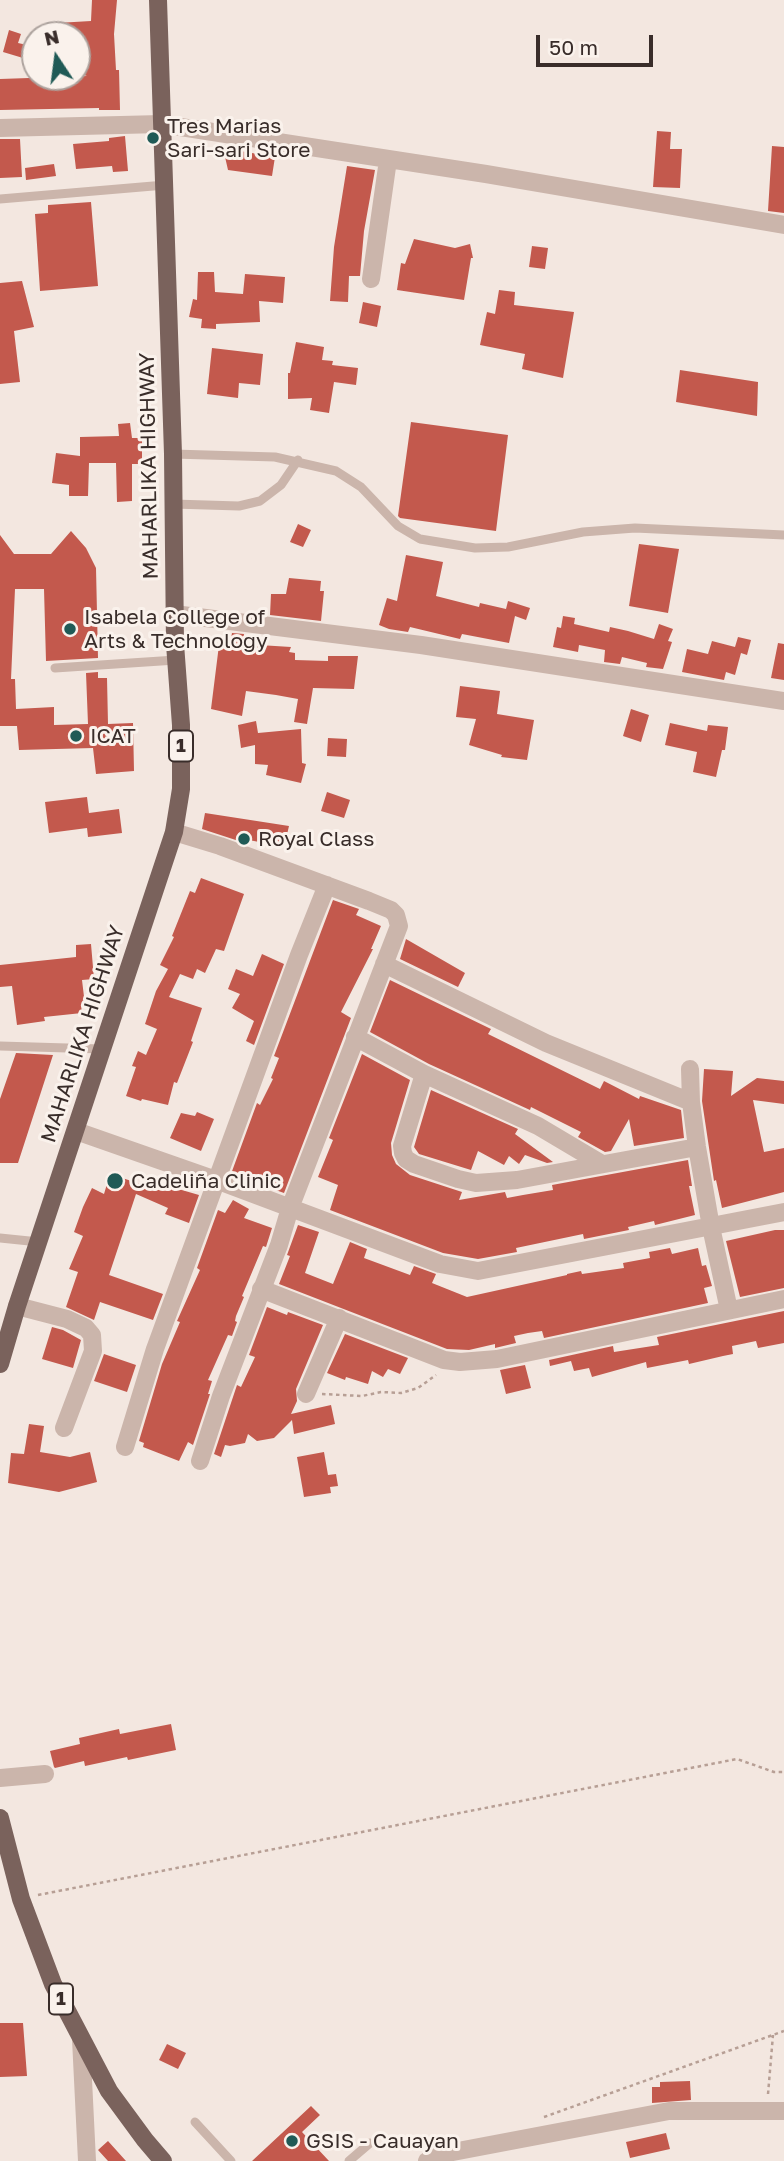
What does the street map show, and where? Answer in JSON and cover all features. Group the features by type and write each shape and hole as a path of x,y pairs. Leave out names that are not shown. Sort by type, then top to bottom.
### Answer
{"main road":[{"name":"MAHARLIKA HIGHWAY","path":"0,1364 16,1306 174,832 181,789 158,0"},
{"name":"1","path":"0,1818 21,1899 53,1984 109,2091 163,2161"}],"street":[{"path":"0,128 161,124 486,174 784,225"},
{"path":"371,279 388,160"},
{"path":"174,614 421,645 784,701"},
{"path":"174,832 220,846 369,901 396,915 399,926 290,1208 200,1461"},
{"path":"125,1447 155,1349 294,967 327,885"},
{"path":"384,964 545,1043 691,1102"},
{"path":"355,1037 425,1074 538,1126 602,1164"},
{"path":"690,1069 697,1147 729,1310"},
{"path":"425,1074 402,1146 405,1159 458,1180 492,1183 697,1147"},
{"path":"76,1131 440,1264 478,1272 784,1212"},
{"path":"261,1289 444,1360 460,1362 497,1359 784,1299"},
{"path":"16,1306 67,1319 86,1328 92,1335 93,1351 64,1428"},
{"path":"306,1394 339,1318"},
{"path":"0,1778 45,1774"},
{"path":"81,2039 87,2161"},
{"path":"427,2161 442,2154 657,2113 775,2111"}],"lane":[{"path":"0,199 164,185"},
{"path":"173,454 275,457 298,460 336,471 361,487 398,526 419,538 475,548 508,547 583,532 635,528 784,535"},
{"path":"173,504 239,506 260,501 281,485 298,460"},
{"path":"55,668 176,660"},
{"path":"0,1046 101,1049"},
{"path":"0,1237 39,1242"},
{"path":"195,2122 231,2161"},
{"path":"349,2161 370,2143"}],"path":[{"path":"306,1394 362,1396 381,1392 401,1393 418,1388 434,1378 444,1360"},
{"path":"21,1899 737,1759 774,1772 784,1772"},
{"path":"545,2117 784,2031"},
{"path":"773,2035 775,2111"}],"building":[{"path":"92,0 117,0 114,34 116,70 119,70 120,110 0,110 0,79 21,78 21,91 91,91"},
{"path":"9,30 21,34 18,43 21,44 21,57 3,52"},
{"path":"657,131 671,132 670,149 682,149 680,188 653,187"},
{"path":"125,136 128,171 113,172 112,166 76,169 73,144 109,141 109,138"},
{"path":"0,139 20,139 22,177 0,178"},
{"path":"772,146 784,147 784,213 768,211"},
{"path":"223,148 275,157 272,176 228,170"},
{"path":"54,164 56,176 26,180 25,168"},
{"path":"347,166 375,170 364,231 360,276 349,276 348,302 330,301 334,247"},
{"path":"91,202 98,286 40,291 35,214 48,213 48,205"},
{"path":"414,239 455,248 470,244 473,258 464,300 397,290 401,263 405,264"},
{"path":"532,246 548,248 545,269 529,267"},
{"path":"198,272 214,272 215,292 243,294 245,274 285,277 283,303 259,301 260,322 216,324 216,329 201,328 202,319 189,317 193,299 197,300"},
{"path":"22,281 34,327 14,331 20,382 0,384 0,283"},
{"path":"499,290 515,292 514,305 574,312 563,378 522,369 525,354 480,345 487,312 495,314"},
{"path":"363,302 381,306 377,327 359,323"},
{"path":"296,342 324,347 322,360 333,361 332,365 358,368 356,385 334,382 329,413 310,410 312,398 288,399 288,373"},
{"path":"212,348 263,354 260,385 239,383 238,398 207,394"},
{"path":"680,370 758,382 757,416 676,402"},
{"path":"411,422 508,435 496,531 398,516"},
{"path":"130,423 132,438 142,438 142,464 132,464 132,501 117,502 116,463 89,463 88,496 69,496 69,485 52,483 56,453 80,456 80,437 119,436 118,424"},
{"path":"298,524 311,530 303,547 290,542"},
{"path":"71,531 86,548 96,568 98,658 46,661 44,589 15,589 11,679 15,679 16,709 54,707 54,725 88,724 86,673 98,672 98,678 107,678 108,724 133,723 134,771 96,774 93,748 19,750 17,726 0,726 0,535 14,554 51,554"},
{"path":"639,544 679,549 668,613 629,606"},
{"path":"406,555 443,562 436,596 479,607 480,603 506,609 508,601 530,608 526,620 515,616 509,643 462,634 460,639 410,627 408,632 379,625 387,598 397,601"},
{"path":"289,578 321,581 320,591 324,591 321,621 270,615 271,594 286,594"},
{"path":"563,616 575,618 574,624 609,632 610,627 654,639 659,624 673,629 668,641 672,642 663,669 646,667 647,663 622,657 620,664 604,662 605,650 579,645 578,652 553,647 557,627 561,628"},
{"path":"232,633 244,634 243,644 291,647 289,652 295,653 295,660 328,661 328,656 358,656 354,689 313,688 307,724 294,722 298,699 276,695 246,691 242,716 211,709 219,645 230,645"},
{"path":"738,637 751,640 747,655 741,653 735,675 726,672 724,680 682,672 687,649 708,654 712,641 735,647"},
{"path":"778,643 784,644 784,680 771,678"},
{"path":"460,686 500,691 497,714 534,720 527,760 501,757 502,755 469,745 476,719 456,717"},
{"path":"631,709 649,715 641,742 623,736"},
{"path":"256,721 258,733 301,729 302,763 306,764 301,783 266,775 268,765 255,764 255,745 241,748 238,725"},
{"path":"670,723 707,731 708,725 728,727 725,750 722,750 716,777 693,772 697,752 665,745"},
{"path":"328,738 347,739 346,757 327,756"},
{"path":"327,792 350,800 344,818 321,811"},
{"path":"87,797 89,813 119,809 122,833 88,837 87,828 49,833 45,802"},
{"path":"205,813 289,826 285,843 265,839 264,843 249,840 248,844 202,829"},
{"path":"201,878 244,894 224,951 216,949 205,973 197,969 193,979 180,974 169,997 202,1008 191,1041 193,1042 177,1083 174,1082 168,1105 142,1099 141,1101 126,1096 136,1067 132,1066 138,1051 146,1055 157,1029 145,1024 156,991 168,969 160,965 174,937 172,936 190,891 195,893"},
{"path":"333,900 359,909 356,915 381,926 373,949 341,1012 351,1018 284,1193 231,1174 257,1103 260,1105 273,1079 271,1078 279,1058 274,1056"},
{"path":"406,939 465,973 458,987 400,959"},
{"path":"91,944 94,979 82,980 85,1005 81,1005 82,1013 44,1017 45,1021 17,1025 12,986 0,987 0,965 76,957 76,945"},
{"path":"262,954 284,964 254,1045 246,1041 254,1021 232,1008 240,994 228,989 236,969 253,976"},
{"path":"390,980 491,1029 488,1034 600,1089 604,1081 639,1099 640,1096 681,1110 684,1138 634,1146 629,1119 611,1151 605,1152 578,1137 581,1132 531,1107 530,1110 429,1064 370,1032"},
{"path":"16,1053 53,1055 18,1163 0,1163 0,1099"},
{"path":"362,1054 410,1080 391,1143 396,1164 410,1175 462,1192 459,1200 505,1192 507,1198 553,1190 552,1185 688,1160 692,1186 689,1186 695,1215 655,1225 654,1221 628,1227 629,1230 584,1239 583,1234 516,1248 517,1252 478,1259 443,1253 330,1210 338,1185 318,1177 333,1140 329,1138"},
{"path":"704,1069 733,1071 731,1096 757,1078 784,1081 784,1104 753,1100 764,1152 784,1148 784,1192 722,1208 716,1180 714,1181 702,1101"},
{"path":"431,1090 518,1129 515,1134 553,1162 547,1163 525,1155 519,1164 509,1156 504,1165 478,1151 471,1170 419,1154 414,1147"},
{"path":"197,1112 214,1119 201,1151 170,1138 181,1113 195,1116"},
{"path":"110,1174 159,1190 161,1184 199,1195 189,1223 165,1214 168,1208 136,1194 109,1275 163,1294 153,1320 100,1302 94,1320 66,1307 78,1272 69,1269 83,1236 74,1232 92,1188 104,1194"},
{"path":"233,1200 249,1209 244,1218 272,1228 266,1247 263,1246 242,1296 244,1297 232,1336 228,1335 208,1380 212,1381 210,1394 193,1445 188,1442 179,1461 143,1447 144,1443 139,1441 162,1364 180,1322 177,1321 200,1270 197,1268 218,1210 225,1213"},
{"path":"298,1225 319,1232 305,1273 333,1284 350,1242 367,1249 364,1258 410,1275 414,1266 436,1274 432,1283 467,1297 581,1271 582,1274 624,1268 623,1263 650,1258 649,1252 670,1248 672,1254 698,1248 702,1266 706,1265 712,1286 704,1288 708,1303 544,1338 542,1331 528,1333 514,1336 516,1343 495,1348 495,1344 469,1350 447,1349 279,1284"},
{"path":"784,1230 784,1288 740,1297 726,1241"},
{"path":"267,1307 323,1325 296,1389 297,1401 291,1414 331,1405 335,1424 294,1434 292,1420 274,1438 257,1441 248,1434 245,1443 225,1445 221,1457 214,1454 237,1385 241,1387 255,1357 249,1355"},
{"path":"784,1311 784,1343 758,1348 756,1341 732,1346 733,1354 689,1364 688,1360 647,1368 646,1362 592,1377 589,1368 574,1371 571,1361 550,1366 549,1360 613,1346 614,1352 659,1345 657,1337"},
{"path":"52,1327 81,1340 73,1368 42,1359"},
{"path":"345,1334 408,1358 400,1374 388,1369 383,1377 372,1371 368,1384 327,1373"},
{"path":"104,1354 136,1365 127,1392 94,1381"},
{"path":"525,1365 531,1388 506,1394 500,1370"},
{"path":"29,1424 44,1426 40,1452 70,1457 90,1452 97,1482 59,1492 8,1483 11,1453 24,1454"},
{"path":"324,1452 328,1475 336,1474 338,1486 330,1487 331,1493 304,1497 297,1457"},
{"path":"171,1724 176,1750 85,1766 84,1761 54,1767 50,1751 80,1744 79,1738 119,1729 120,1734"},
{"path":"0,2023 23,2023 27,2076 0,2077"},
{"path":"167,2044 186,2053 178,2069 159,2060"},
{"path":"690,2081 691,2100 652,2103 652,2087 660,2087 660,2082"},
{"name":"GSIS - Cauayan","path":"311,2106 320,2115 302,2132 329,2161 252,2161"},
{"path":"666,2133 670,2149 630,2158 626,2142"},
{"path":"108,2141 126,2161 108,2161 98,2150"}],"place":[{"name":"Tres Marias Sari-sari Store","path":"153,138"},
{"name":"Isabela College of Arts & Technology","path":"70,629"},
{"name":"ICAT","path":"76,736"},
{"name":"Royal Class","path":"244,839"},
{"name":"Cadeliña Clinic","path":"115,1181"},
{"name":"GSIS - Cauayan","path":"292,2141"}]}
